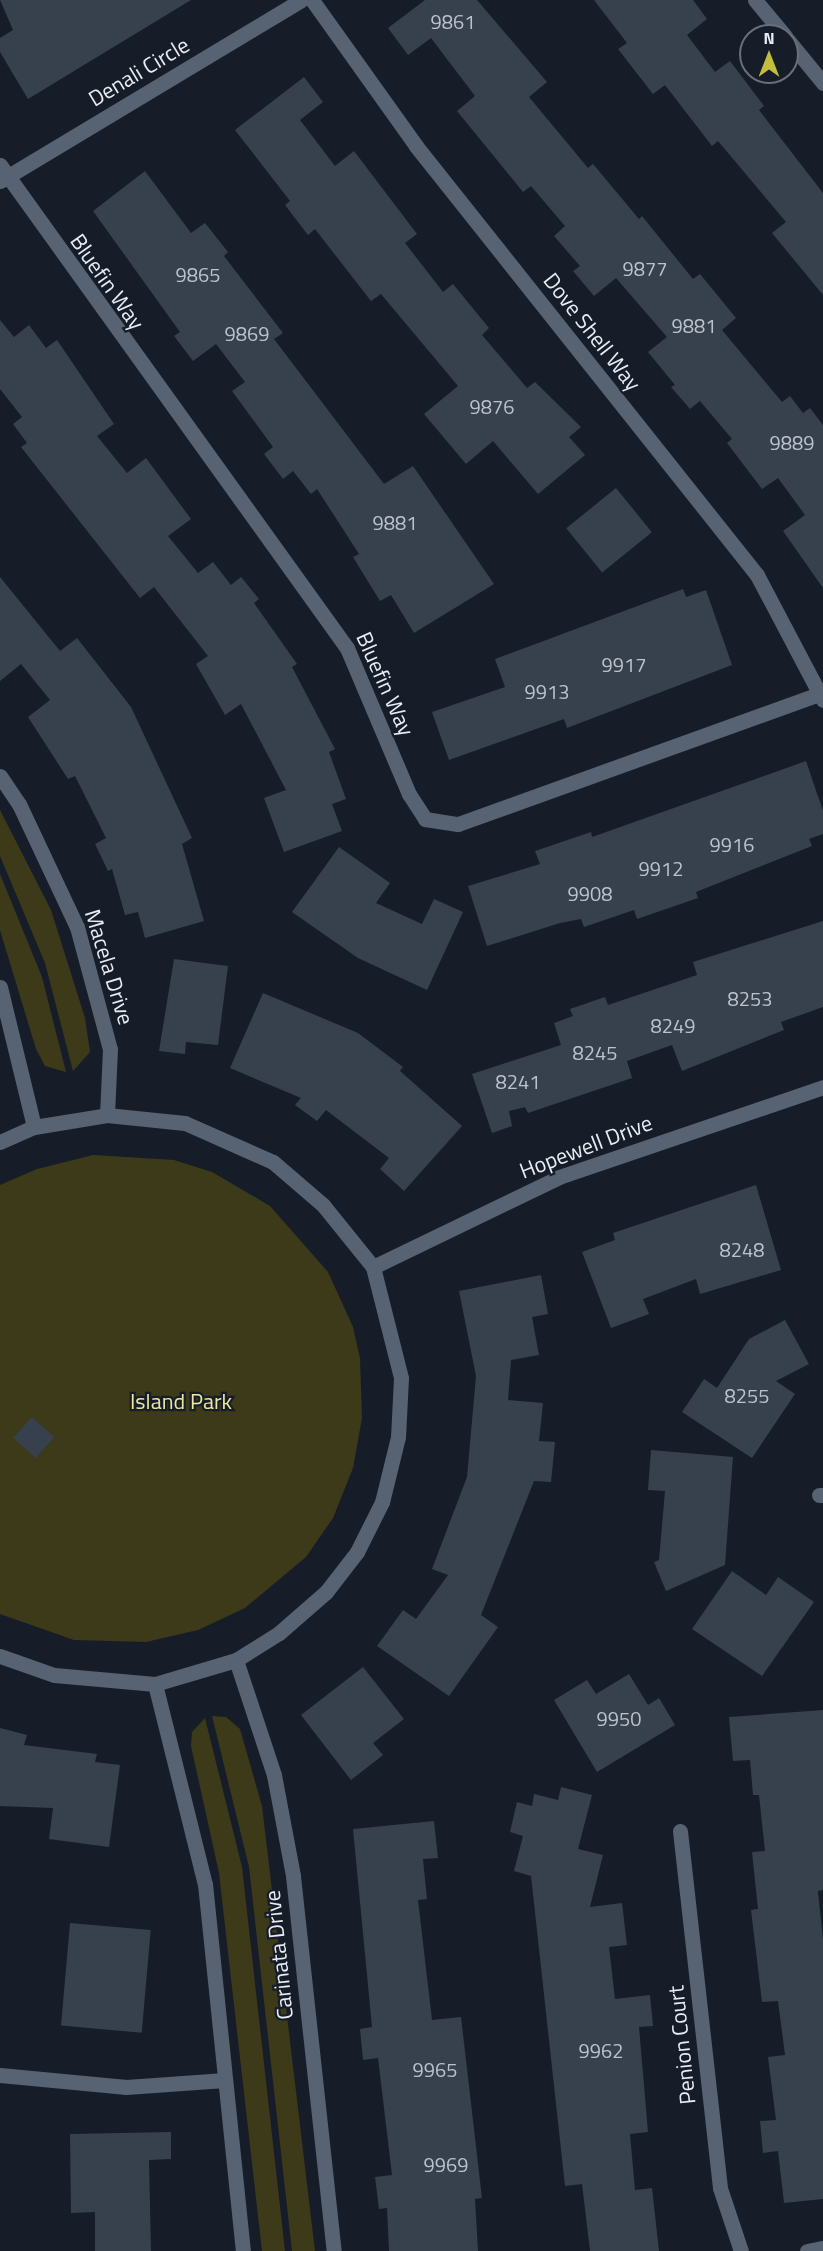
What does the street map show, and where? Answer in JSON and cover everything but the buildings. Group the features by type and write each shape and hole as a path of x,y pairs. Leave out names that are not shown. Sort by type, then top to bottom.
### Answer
{"street":[{"name":"Denali Circle","path":"2,174 301,0"},
{"name":"Dove Shell Way","path":"312,0 417,146 757,575 821,697"},
{"path":"755,0 775,24"},
{"path":"799,53 823,83"},
{"name":"Bluefin Way","path":"2,174 347,648 409,794 425,819 458,824 821,697"},
{"name":"Macela Drive","path":"0,777 19,804 77,927 110,1049 107,1115"},
{"path":"0,987 34,1127"},
{"name":"Hopewell Drive","path":"373,1267 560,1177 823,1087"},
{"path":"0,1142 34,1127 107,1115 185,1124 273,1162 323,1205 373,1267 401,1378 398,1437 382,1502 357,1552 326,1592 236,1660 155,1684 54,1675 0,1656"},
{"name":"Carinata Drive","path":"236,1660 274,1775 293,1876 334,2251"},
{"path":"155,1684 205,1884 243,2251"},
{"name":"Penion Court","path":"680,1831 720,2188 741,2251"},
{"path":"0,2075 126,2087 225,2080"},
{"path":"807,2251 823,2248"}],"green space":[{"path":"0,810 51,910 85,1018 90,1052 73,1071 45,963 0,856"},
{"path":"0,874 42,977 66,1072 45,1066 36,1049 0,930"},
{"name":"Island Park","path":"93,1155 174,1160 212,1172 270,1206 328,1272 353,1327 360,1358 362,1418 353,1468 333,1518 306,1557 245,1608 198,1630 146,1642 74,1640 0,1614 0,1185 37,1169"},
{"path":"212,1716 226,1717 240,1729 262,1806 315,2251 292,2251 249,1867"},
{"path":"205,1718 242,1867 285,2251 262,2251 219,1873 191,1746 192,1732"}]}
